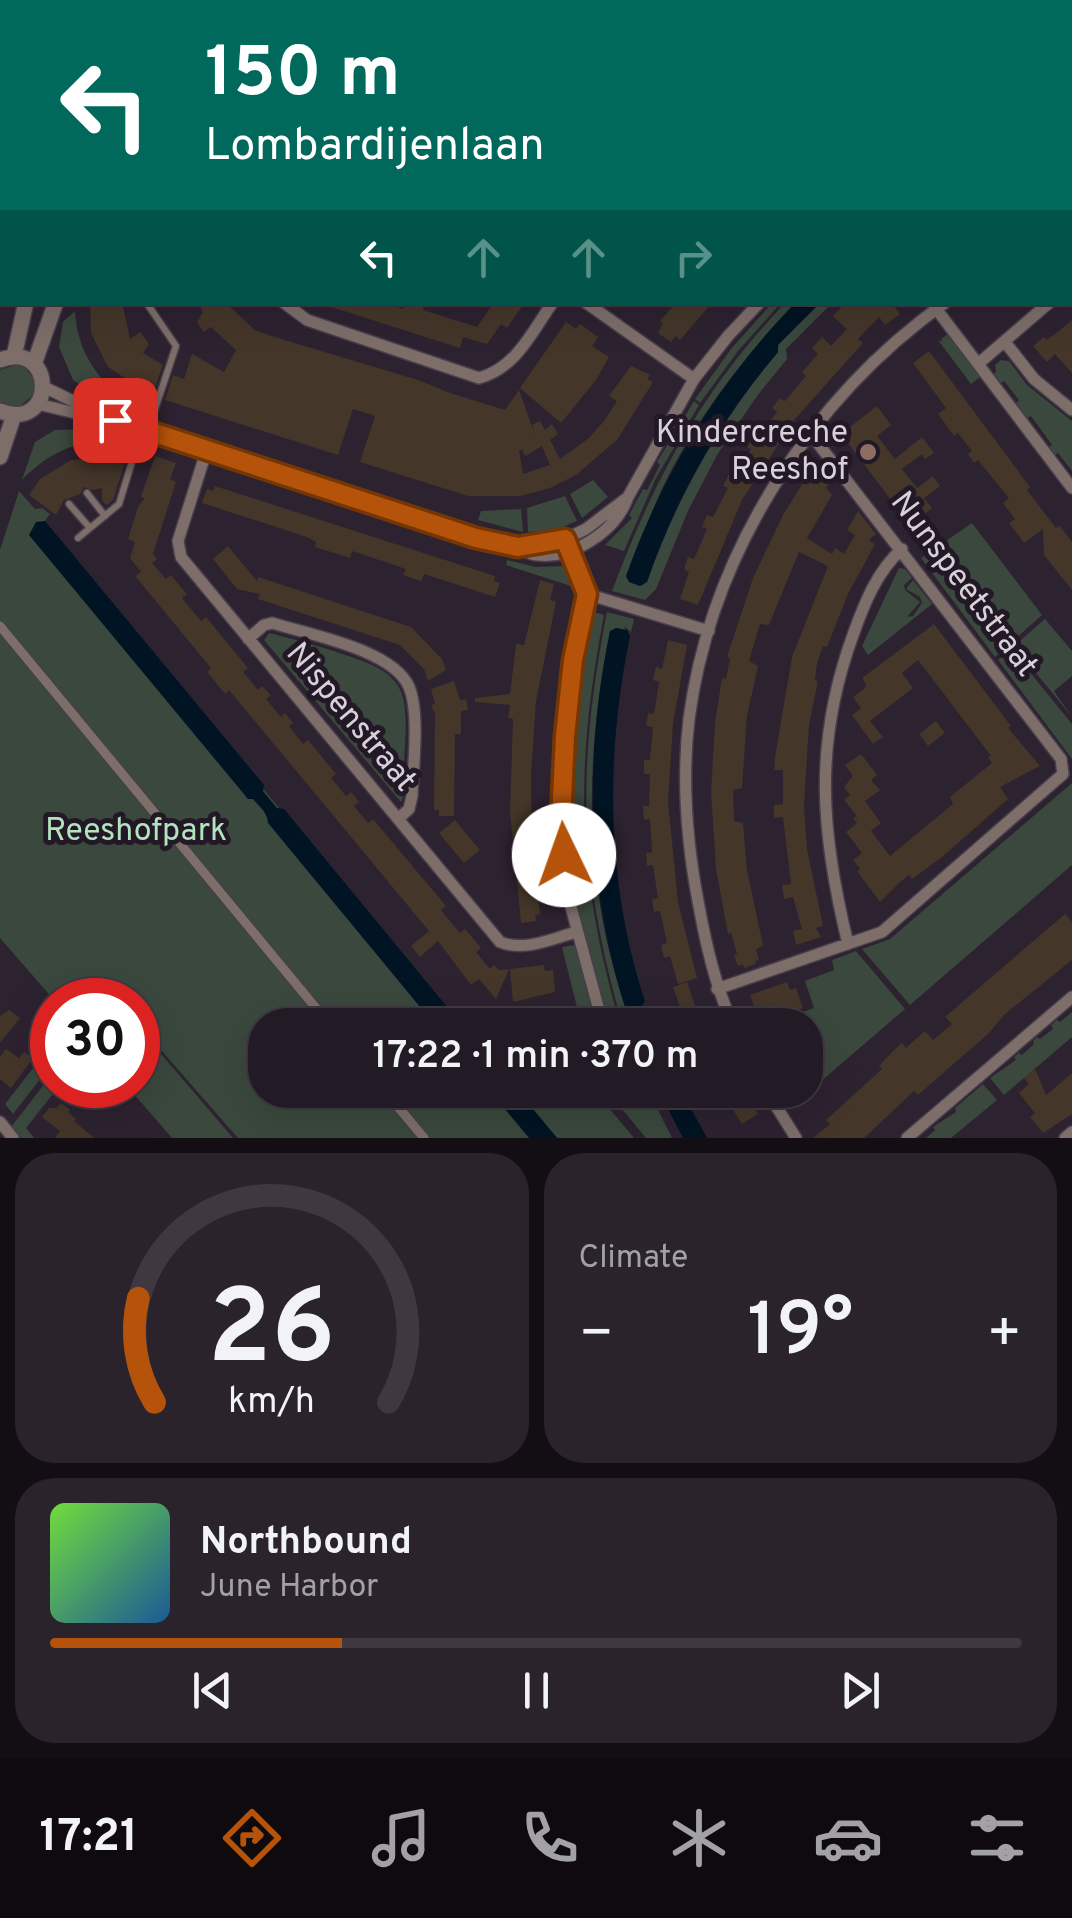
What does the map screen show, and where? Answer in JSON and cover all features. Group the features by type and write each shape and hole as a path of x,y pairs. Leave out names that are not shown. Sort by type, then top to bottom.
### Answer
{"street":[{"path":"25,305 7,358 34,364"},
{"path":"55,305 34,364 44,387 76,402 82,409 476,538 518,547 531,555 550,556 605,530 618,517 694,380 757,305"},
{"path":"286,305 307,320 480,378 498,373 511,362 551,305"},
{"path":"589,305 694,380"},
{"path":"725,1008 717,990 692,868 686,784 689,718 710,631 751,528 773,486 858,374 938,305 1072,488"},
{"path":"978,364 1047,305"},
{"path":"1005,342 1034,378 1072,410"},
{"path":"0,458 7,413 27,412 38,404 44,387"},
{"path":"38,404 75,413 82,409"},
{"name":"Nunspeetstraat","path":"810,433 1060,759 1063,774 890,927 848,944"},
{"name":"Nispenstraat","path":"207,448 178,549 500,942 512,947 528,945 576,932"},
{"path":"568,545 587,594 571,679 561,819 568,892 598,1008"},
{"path":"717,990 848,944 831,872 824,810 830,723 841,668 858,622 884,566 902,550"},
{"path":"587,594 710,631"},
{"path":"248,639 272,623 384,659 400,671 410,689 413,742 412,796 409,809 398,819"},
{"path":"0,626 316,1008"},
{"path":"907,1138 1072,997"},
{"path":"399,1108 424,1138"},
{"path":"777,1108 796,1138"},
{"path":"0,1122 14,1138"},
{"path":"1065,1138 1072,1132"}],"lane":[{"path":"78,538 119,504 176,346 148,305"},
{"path":"87,493 105,516"},
{"path":"69,504 90,528"}],"green space":[{"path":"770,305 779,305 738,351 700,403 695,399 731,349"},
{"path":"783,305 794,305 720,392 688,441 660,493 630,582 640,586 647,582 702,461 737,405 778,352 778,345 818,305 830,305 786,349 787,359 717,455 688,511 656,589 645,600 612,591 645,511 683,438 755,336"},
{"path":"75,311 90,363 107,384 129,401 127,405 99,398 73,380 59,347 63,322"},
{"path":"948,334 980,377 971,384 938,340 943,342 941,339"},
{"path":"1001,360 1009,361 1027,385 1072,421 1072,471 1058,453 1053,456 1048,448 1052,445 1031,416 1026,419 1015,404 1019,400 1004,381 999,384 992,375"},
{"path":"24,367 34,379 34,394 19,407 0,403 0,370"},
{"path":"694,401 699,405 656,478 624,551 605,545 632,518 629,515 660,465 657,462"},
{"path":"89,429 107,436 106,441 60,452 22,480 35,442 55,430"},
{"path":"593,480 608,497 582,518 570,494"},
{"name":"Reeshofpark","path":"19,491 35,509 42,508 50,514 44,522 443,1008 248,1008 248,1108 526,1108 550,1138 238,1138 160,1049 160,978 35,978 0,938 0,550"},
{"path":"565,496 577,521 555,530 528,532 527,508"},
{"path":"521,509 523,532 478,520 481,511"},
{"path":"972,523 1042,615 995,657 921,558"},
{"path":"507,560 536,567 564,566 574,587 506,565"},
{"path":"899,568 912,578 904,585 905,590 920,602 907,617 913,616 922,603 920,597 906,589 913,580 932,604 868,655 862,646"},
{"path":"591,611 604,615 588,721 584,817 594,913 616,1008 601,1008 572,878 567,801 577,686"},
{"path":"607,612 634,619 631,632 624,626 626,631 616,628 610,632 597,717 592,803 597,889 615,973 630,1008 618,1008 596,913 590,864 587,768"},
{"path":"1045,619 1072,651 1072,676 1054,691 1072,717 1014,646"},
{"path":"269,633 360,660 394,680 405,713 405,793 401,802 264,640"},
{"path":"1011,649 1072,724 1072,759 998,660"},
{"path":"1072,783 1072,865 910,1005 862,949 890,939"},
{"path":"575,945 591,1007 577,1008 562,947"},
{"path":"856,951 905,1009 823,1079 823,1008 814,1008 805,981 834,970 832,960"},
{"path":"1072,1012 1072,1037 1004,1095 990,1078 1016,1060 1014,1057 1019,1053 1022,1055 1037,1037 1040,1039 1053,1029 1051,1025 1057,1020 1060,1022"},
{"path":"160,1053 233,1138 172,1138 146,1108 160,1108"},
{"path":"30,1072 30,1092 13,1114 5,1104"},
{"path":"983,1084 997,1100 951,1138 926,1138 935,1130 933,1127 956,1112 955,1108"},
{"path":"30,1102 30,1108 42,1108 26,1128 34,1138 21,1138 11,1127"},
{"path":"532,1108 609,1108 634,1138 557,1138"},
{"path":"621,1108 657,1108 672,1138 646,1138"}],"water":[{"path":"793,305 818,305 778,345 778,352 719,432 686,490 647,582 640,586 629,582 626,576 641,538 676,464 718,396"},
{"path":"45,521 264,785 263,791 277,808 284,809 448,1008 421,1008 268,823 263,810 248,799 29,535 36,522"},
{"path":"627,630 630,636 616,728 614,820 623,911 645,1001 643,1008 625,1007 612,961 596,867 593,773 610,631"},
{"path":"504,1108 532,1108 557,1138 529,1138"},
{"path":"667,1108 691,1108 707,1138 683,1138"}],"building":[{"path":"90,305 123,305 130,339 140,332 149,344 143,353 163,365 152,396 108,367 91,333"},
{"path":"200,305 228,305 255,330 505,410 519,390 536,438 532,425 540,421 545,430 552,424 558,434 550,440 560,459 589,438 604,421 617,401 609,396 631,366 650,375 647,379 653,382 617,440 576,475 550,488 520,496 468,496 360,462 375,416 353,409 338,455 165,400 173,375 184,379 192,354 224,372 236,350 211,327 204,332 197,322 203,312","holes":["542,446 550,465 523,474 519,451 524,449 526,456"]},
{"path":"325,305 392,305 403,309 405,305 424,305 423,310 477,327 492,305 523,305 507,328 501,324 487,344 463,337 460,348"},
{"path":"674,305 710,305 680,340 675,336 671,342 658,333 663,323 660,321"},
{"path":"838,305 893,305 900,314 885,325 879,317 858,339 863,343 795,419 742,500 698,605 680,599 689,572 684,569 688,557 694,559 707,529 702,527 707,515 713,517 728,488 723,486 729,474 734,477 751,449 746,446 753,435 758,438 777,412 772,408 780,398 785,401 806,376 802,372 818,354 812,348 822,337 831,346 847,329 833,316 841,308"},
{"path":"1072,320 1072,373 1055,354 1047,362 1033,346"},
{"path":"566,322 576,329 580,324 598,337 592,346 609,357 596,380 561,423 520,388"},
{"path":"929,351 1030,487 1027,490 1072,542 1072,590 1044,555 1043,529 1024,543 1009,523 1015,519 1003,503 1009,498 978,460 974,463 968,454 972,451 958,433 954,436 938,414 946,408 913,363"},
{"path":"877,406 891,425 877,436 895,459 922,437 934,453 925,459 922,454 902,469 917,488 933,476 940,486 924,498 932,508 910,525 841,434"},
{"path":"109,456 126,459 113,500 107,505 102,501 102,488 84,487 80,494 64,500 56,515 29,495 40,479 71,460"},
{"path":"155,456 176,463 170,479 176,482 153,554 157,559 152,563 166,579 171,575 187,594 182,598 201,621 206,617 248,668 243,672 258,690 262,686 271,695 266,699 281,717 285,713 293,723 289,726 303,744 308,740 336,774 331,778 346,796 351,792 359,802 354,806 368,823 373,819 446,906 441,910 460,933 465,929 481,948 476,952 490,969 494,965 499,970 509,969 496,999 479,979 471,985 438,941 420,957 411,946 429,931 229,690 225,694 207,672 211,668 135,576 141,572 130,558 135,542 128,539 138,507 145,498 141,497"},
{"path":"813,467 821,467 830,474 832,480 826,488 832,495 807,538 832,554 835,548 844,554 855,535 847,530 858,511 876,534 869,540 875,544 817,663 804,805 807,849 823,926 816,928 821,937 796,945 793,931 802,929 793,897 784,899 782,885 791,884 783,817 774,818 774,805 783,804 783,770 774,770 792,657 828,566 799,552 769,625 760,624 749,661 758,666 747,716 742,788 733,790 734,821 743,823 747,870 763,945 756,950 756,964 744,968 743,964 738,966 731,933 728,934 716,869 711,792 715,722 722,678 726,679 730,658 727,657 753,578 783,515"},
{"path":"215,486 495,576 494,581 500,583 495,597 424,574 421,581 403,575 406,569 352,551 350,558 315,547 316,542 307,537 202,503 207,489 213,491"},
{"path":"228,546 257,581 258,577 411,627 442,659 446,670 428,681 424,669 400,645 237,589 213,559"},
{"path":"540,580 554,584 550,600 556,602 536,701 531,775 532,853 540,914 535,915 536,921 521,923 510,812 513,719 508,718 510,705 475,702 475,698 510,694 516,644 524,645"},
{"path":"934,624 1040,766 1000,787 1008,799 942,857 912,879 909,875 880,902 853,860 862,853 846,832 857,823 853,818 857,816 844,800 850,795 844,787 853,776 845,765 861,754 877,775 871,780 880,790 865,801 881,823 871,831 890,856 953,804 950,797 992,763 988,757 991,756 918,660 902,673 913,688 870,721 883,737 873,744 852,715 861,708 853,697 865,688 862,678"},
{"path":"668,640 687,645 673,724 668,802 678,902 697,978 678,984 670,956 664,958 661,945 667,943 660,911 654,912 652,899 658,898 653,865 647,866 646,853 652,852 650,819 644,820 643,806 649,806 650,774 644,774 644,760 650,760 653,727 646,726 648,713 654,714 659,682 653,680 656,667 662,669"},
{"path":"454,681 468,710 461,711 461,734 455,734 454,816 439,816 439,810 434,810 435,714 431,705 435,704 431,689"},
{"path":"936,721 945,733 928,746 919,734"},
{"path":"455,820 480,850 464,863 439,833"},
{"path":"1065,914 1072,922 1072,960 1005,1014 988,1034 918,1095 914,1091 864,1138 813,1138 830,1124 826,1120 882,1069 879,1066 902,1043 906,1048 925,1031 933,1040 952,1024 945,1017"},
{"path":"544,965 545,971 553,970 555,992 513,1002 510,969"},
{"path":"687,982 696,1008 680,1008 673,987"},
{"path":"787,982 790,990 796,988 803,1008 755,1008 750,995"},
{"path":"9,1010 20,1018 0,1043 0,1016"},
{"path":"6,1049 19,1058 24,1052 30,1056 30,1062 11,1088 0,1079 0,1057"},
{"path":"1035,1069 1046,1095 1072,1073 1072,1114 1043,1133 1030,1117 1035,1113 1019,1093 1029,1084 1024,1078"},
{"path":"49,1108 67,1108 74,1121 94,1138 55,1138 60,1131 42,1117"},
{"path":"732,1108 754,1108 758,1114 742,1124"}],"place":[{"name":"Kindercreche Reeshof","path":"868,452"}],"route":[{"path":"115,420 476,538 518,547 565,539 587,594 573,660 565,736 561,819 564,855"}]}
